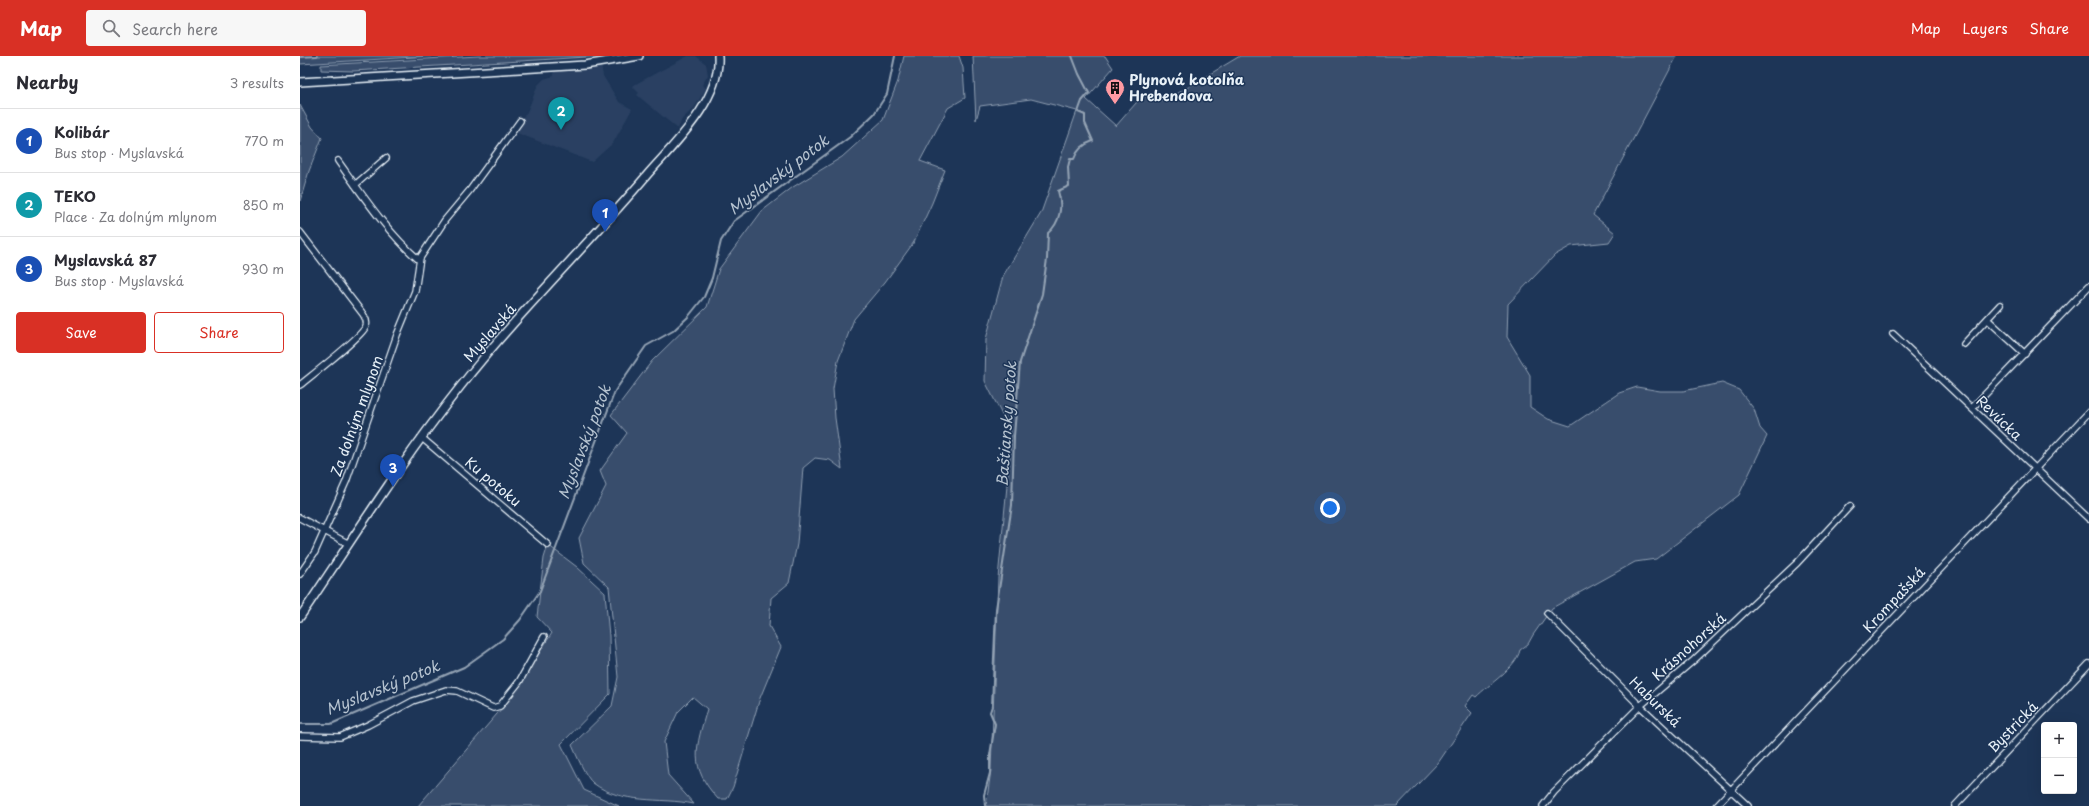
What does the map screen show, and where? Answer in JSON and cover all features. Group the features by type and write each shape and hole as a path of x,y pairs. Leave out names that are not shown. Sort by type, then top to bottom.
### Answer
{"street":[{"path":"300,82 585,65 639,56"},
{"name":"Myslavská","path":"713,56 714,79"},
{"name":"Myslavská","path":"300,617 422,438 487,354 599,231 683,133 704,104 718,66 718,56"},
{"name":"Za dolným mlynom","path":"300,574 310,560 325,531 346,482 397,335 416,287 419,260 442,224 470,190 520,121"},
{"path":"355,185 386,158"},
{"path":"338,161 369,206 403,245 419,260"},
{"path":"300,232 363,314 367,324 348,346 300,385"},
{"path":"1972,408 2089,286"},
{"path":"1964,344 2000,305"},
{"path":"1987,319 2025,354"},
{"name":"Revúcka","path":"1893,334 2089,519"},
{"name":"Krompašská","path":"1716,806 2089,412"},
{"name":"Ku potoku","path":"422,438 548,545"},
{"name":"Krásnohorská","path":"1543,806 1554,792 1640,706 1694,660 1797,563 1850,506"},
{"path":"300,518 349,544"},
{"name":"Haburská","path":"1547,613 1640,706 1748,806"},
{"path":"300,736 340,737 368,725 413,702 446,690 457,691 493,708 500,706 519,682 544,637"},
{"name":"Bystrická","path":"1955,806 2089,664"}],"shaded area":[{"path":"300,56 432,56 300,64"},
{"path":"478,56 604,56 353,71 321,70 321,65"},
{"path":"688,56 696,56 706,64 708,75 702,85 706,88 694,108 682,119 678,129 637,95 639,93 632,86"},
{"path":"904,56 959,56 963,68 965,98 948,108 920,161 945,170 914,242 885,282 854,319 838,361 833,389 835,418 842,469 830,460 815,458 803,468 797,544 789,583 771,598 769,626 781,647 760,698 733,787 727,799 718,799 708,787 702,776 698,766 697,756 700,735 707,709 693,697 678,712 664,742 668,775 694,804 616,795 604,790 590,780 581,766 572,745 612,706 618,677 609,587 584,563 579,538 606,486 600,471 627,433 611,415 652,361 707,307 719,269 762,211 793,187 842,157 883,120 898,81"},
{"path":"973,56 1105,56 1113,68 1086,99 1116,126 1143,95 1165,101 1240,56 1677,56 1593,215 1615,233 1609,242 1571,246 1555,255 1508,304 1507,337 1530,375 1530,407 1548,419 1570,426 1619,393 1637,387 1660,391 1683,391 1722,383 1739,390 1754,409 1760,428 1767,436 1739,495 1656,559 1635,562 1552,608 1528,644 1520,650 1517,657 1508,669 1476,697 1473,695 1465,706 1472,713 1438,763 1397,806 986,806 991,770 998,578 1012,435 985,381 986,339 1003,276 1041,213 1077,111 1031,99 980,106 976,120"},
{"path":"601,64 603,76 619,102 632,109 613,143 592,162 512,131 527,112 538,85 544,79 554,76 554,67"},
{"path":"300,105 312,127 322,138 309,171 300,201"},
{"path":"548,545 577,567 605,593 609,636 610,694 561,744 584,790 619,806 418,806 509,700 552,633 537,617 544,558"}],"waterway":[{"path":"300,57 317,56"},
{"name":"Myslavský potok","path":"300,724 331,724 464,667 503,639 520,620 540,591 615,391 646,346 673,331 688,317 704,297 712,278 721,241 734,221 850,137 874,114 887,94 895,56"},
{"name":"Baštiansky potok","path":"985,806 984,795 990,773 990,755 995,724 990,712 992,706 996,609 1012,505 1014,436 1020,362 1042,294 1047,259 1048,233 1058,219 1060,208 1058,191 1069,186 1068,167 1070,159 1074,159 1081,148 1093,141 1085,123 1085,115 1078,112 1082,101 1089,93 1072,56"}],"place":[{"name":"Plynová kotolňa Hrebendova","path":"1115,105"},
{"name":"TEKO","path":"561,130"},
{"name":"Kolibár","path":"605,232"},
{"name":"Myslavská 87","path":"393,487"}]}
